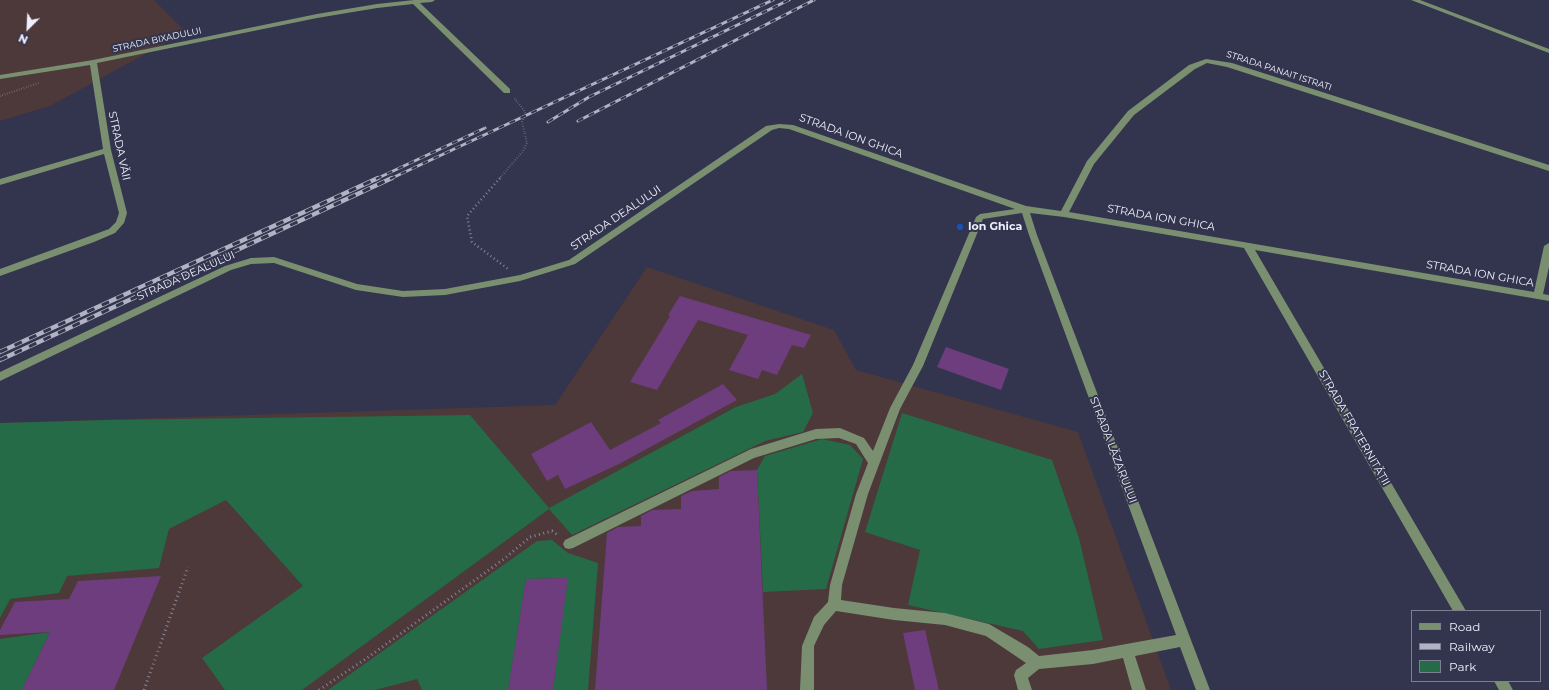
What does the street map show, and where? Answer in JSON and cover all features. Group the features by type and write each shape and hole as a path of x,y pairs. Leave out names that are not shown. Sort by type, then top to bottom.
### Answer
{"street":[{"name":"STRADA BIXADULUI","path":"0,77 93,62 317,16 377,6 432,0"},
{"path":"1414,0 1549,52"},
{"path":"414,2 507,91"},
{"name":"STRADA PANAIT ISTRATI","path":"1064,214 1090,163 1131,113 1192,67 1206,61 1229,65 1549,168"},
{"name":"STRADA VĂII","path":"0,273 91,240 112,230 120,223 123,213 107,150 93,62"},
{"name":"STRADA DEALULUI","path":"0,377 228,268 251,261 274,260 356,287 403,294 445,292 520,278 572,262 769,128 779,126"},
{"name":"STRADA ION GHICA","path":"779,126 790,127 1026,209 1247,245 1549,298"},
{"path":"0,182 107,150"},
{"path":"807,690 808,646 819,621 834,605 836,585 862,494 895,408 918,366 980,217 1026,209"},
{"name":"STRADA LĂZARULUI","path":"1026,209 1033,235 1203,690"},
{"name":"STRADA FRATERNITĂȚII","path":"1247,245 1459,610"},
{"path":"1538,296 1549,246"},
{"path":"569,544 751,454 816,434 840,433 860,440 874,462"},
{"path":"834,605 894,614 945,619 989,630 1023,652 1036,664"},
{"path":"1025,690 1021,675 1036,664 1093,657 1184,640"},
{"path":"1127,650 1139,690"}],"path":[{"path":"507,91 524,110 526,115 522,122 527,143 524,151 467,216 472,242 520,278"},
{"path":"319,690 367,658 473,581 530,537 552,531 569,544"},
{"path":"144,690 170,621 188,567"}],"shaded area":[{"path":"0,0 154,0 186,32 50,106 0,121"},
{"path":"647,267 834,330 856,370 1078,432 1171,690 0,690 0,423 555,405"}],"green space":[{"path":"802,374 813,413 803,432 765,441 572,535 549,509 302,690 225,690 202,658 303,586 226,500 169,529 159,568 67,576 59,593 10,599 0,618 0,423 470,415 549,508 736,407 775,394"},
{"path":"902,413 1052,460 1079,538 1103,640 1039,649 1023,631 908,605 920,550 865,532"},
{"path":"822,439 850,445 863,459 826,589 763,592 757,470 765,456"},
{"path":"552,540 568,553 598,563 588,690 553,690 567,578 526,579 508,690 422,690 417,679 375,690 328,690 537,541"},
{"path":"50,632 22,690 0,690 0,639"}],"building":[{"path":"680,296 811,335 804,348 792,345 777,375 762,370 758,379 729,370 748,335 698,320 657,390 630,382 670,316 668,315"},
{"path":"946,347 1009,369 1001,390 937,367"},
{"path":"723,384 737,400 619,464 565,489 558,475 547,481 531,454 591,422 610,450 661,423 658,420"},
{"path":"757,470 767,690 595,690 607,533 618,527 641,526 641,516 652,510 681,509 681,496 692,491 719,489 719,477 731,471"},
{"path":"161,576 114,690 22,690 50,632 0,635 0,630 15,602 69,599 78,581"},
{"path":"568,578 553,690 508,690 526,579"},
{"path":"925,630 939,690 915,690 903,633"}],"railway":[{"path":"390,179 773,0"},
{"path":"548,122 589,97 789,0"},
{"path":"578,121 814,0"},
{"path":"376,179 485,128"},
{"path":"0,352 378,178"},
{"path":"0,360 392,178"}],"place":[{"name":"Ion Ghica","path":"960,227"}]}
